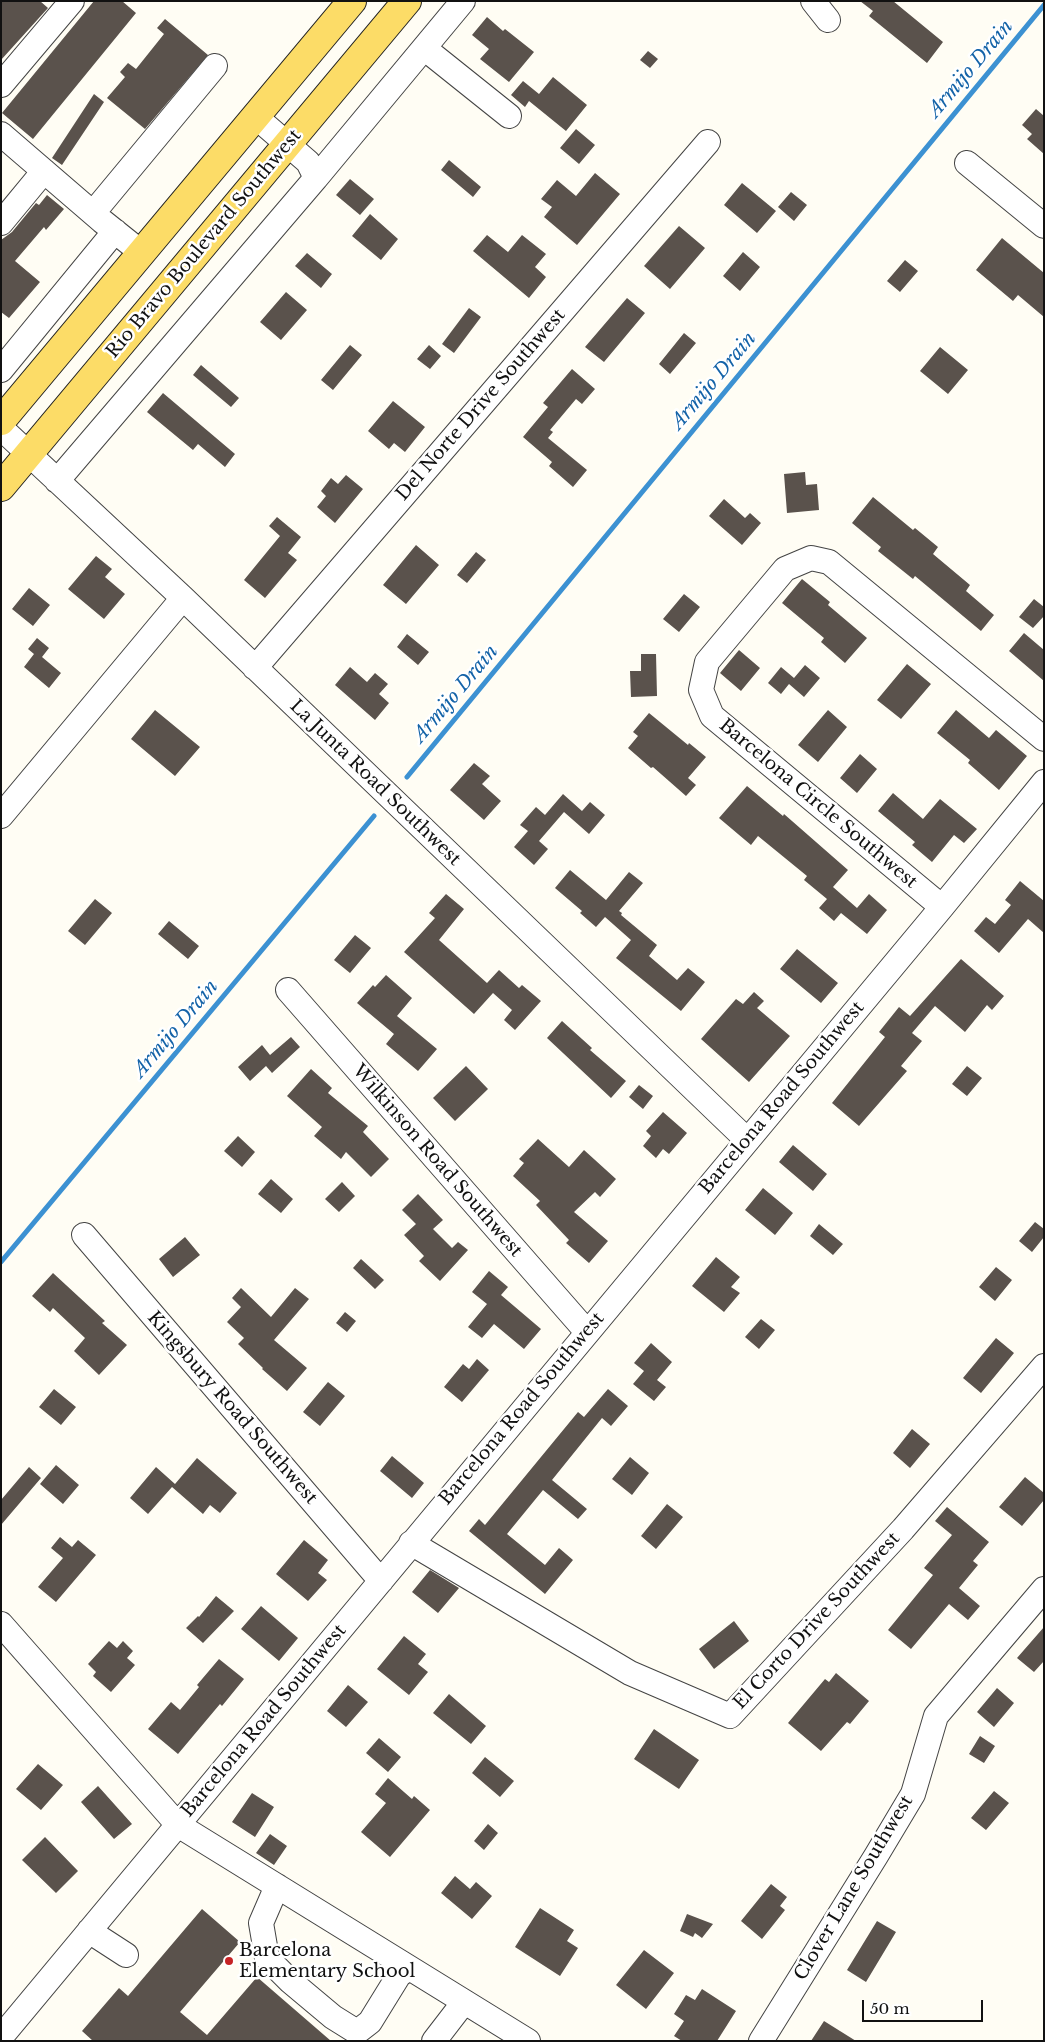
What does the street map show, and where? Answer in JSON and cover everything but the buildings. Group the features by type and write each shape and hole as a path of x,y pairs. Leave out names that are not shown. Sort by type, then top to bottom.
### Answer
{"main road":[{"path":"1,421 352,1"},
{"name":"Rio Bravo Boulevard Southwest","path":"1,487 407,1"}],"street":[{"path":"1,85 72,1"},
{"path":"57,481 316,178 463,1"},
{"path":"813,1 828,20"},
{"path":"424,48 509,116"},
{"path":"93,212 215,66"},
{"path":"256,116 308,162 316,178"},
{"path":"1,134 142,253"},
{"name":"Del Norte Drive Southwest","path":"255,668 708,142"},
{"path":"967,164 1044,226"},
{"path":"1,223 44,171"},
{"path":"1,370 115,231"},
{"name":"La Junta Road Southwest","path":"1,428 183,598 747,1140"},
{"name":"Barcelona Circle Southwest","path":"942,907 712,716 701,690 707,662 785,569 811,558 829,562 1044,738"},
{"path":"1,816 183,598"},
{"name":"Barcelona Road Southwest","path":"1,2037 1044,782"},
{"name":"Wilkinson Road Southwest","path":"288,990 587,1332"},
{"name":"Kingsbury Road Southwest","path":"84,1235 381,1581"},
{"name":"El Corto Drive Southwest","path":"411,1543 630,1673 730,1716 903,1529 1044,1366"},
{"name":"Clover Lane Southwest","path":"761,2041 913,1794 936,1716 1044,1589"},
{"path":"1,1624 178,1825 528,2041"},
{"path":"277,1886 261,1923 267,1958 290,1981 333,2017 357,2032 370,2022 399,1975 409,1968"},
{"path":"89,1932 126,1955"},
{"path":"434,2041 464,2002"}],"waterway":[{"name":"Armijo Drain","path":"407,777 1044,5"},
{"name":"Armijo Drain","path":"1,1262 374,816"}],"place":[{"name":"Barcelona Elementary School","path":"229,1961"}]}
